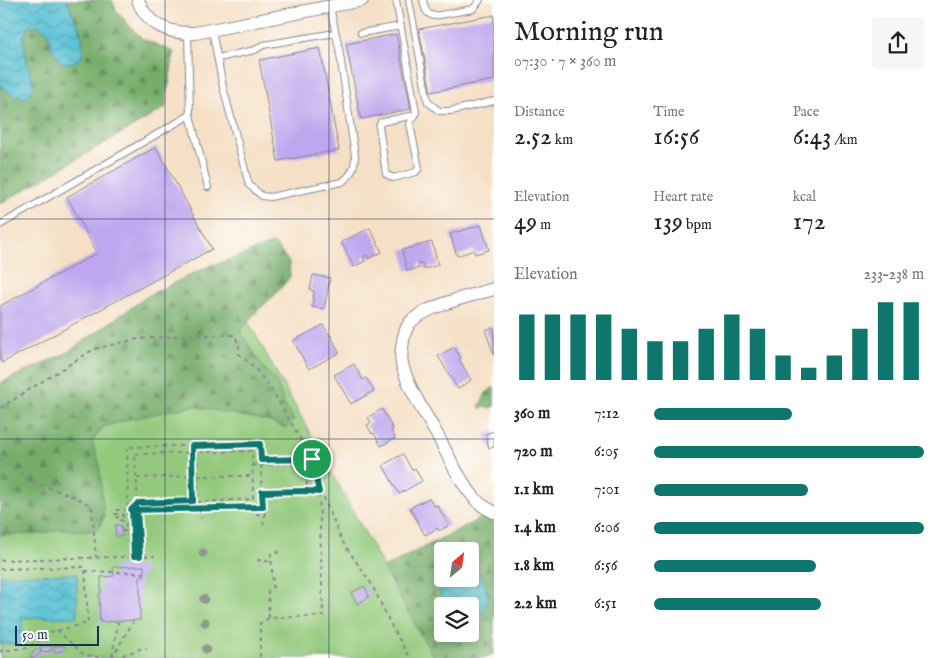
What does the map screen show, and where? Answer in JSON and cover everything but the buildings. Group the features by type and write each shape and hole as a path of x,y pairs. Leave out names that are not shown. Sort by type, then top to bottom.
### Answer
{"street":[{"path":"138,0 155,24 180,34 212,30 330,8 362,0"},
{"path":"494,289 442,304 428,311 410,323 401,349 402,363 409,383 472,496 481,505 494,512"}],"lane":[{"path":"396,0 416,112 416,115 410,124 419,165 418,170 393,178 390,177 386,174 378,126 381,122 416,115"},
{"path":"409,0 428,102 439,111 451,111 494,101"},
{"path":"423,0 425,10 429,15 434,16 473,9 480,0"},
{"path":"212,30 223,87 249,185 262,196 270,197 342,182 353,171 355,156 330,8"},
{"path":"361,32 401,26"},
{"path":"188,33 190,115 208,187"},
{"path":"218,58 256,50 263,45 335,33"},
{"path":"0,225 190,115"}],"path":[{"path":"0,408 94,349 138,339 190,335 236,335 239,354 254,367 272,390 312,459 319,492 323,616 270,618 260,623 260,657"},
{"path":"134,556 126,447 260,444 261,460 312,459"},
{"path":"192,446 193,509"},
{"path":"130,510 138,503 253,499 252,451 135,454 138,503"},
{"path":"197,453 198,501 201,518"},
{"path":"0,459 31,480 55,491 76,497 92,508 96,557"},
{"path":"252,465 306,464 307,491"},
{"path":"261,465 265,515 262,525"},
{"path":"137,478 192,476"},
{"path":"198,476 253,476"},
{"path":"262,492 319,492 325,500 342,541 372,585 391,625 410,658"},
{"path":"122,531 126,531 126,521 117,520 117,517 123,518 123,514 115,514 115,510 263,507"},
{"path":"137,510 140,556"},
{"path":"256,514 265,515"},
{"path":"273,587 271,554 277,553 281,549"},
{"path":"0,560 155,556"},
{"path":"257,560 272,562"},
{"path":"0,569 85,567 88,623 51,632 28,648 0,651"},
{"path":"85,571 146,572"},
{"path":"270,618 268,590 273,587 277,588"},
{"path":"113,658 118,622"},
{"path":"113,658 134,622"},
{"path":"57,630 84,655 103,658"},
{"path":"113,658 140,649 146,649"}],"green space":[{"path":"67,0 112,0 116,10 141,38 174,52 165,108 0,204 0,85 13,95 27,61 23,37 30,25 39,26 49,34 51,47 82,58 81,34"},
{"path":"274,243 289,262 290,277 240,331 262,366 277,382 284,404 294,420 286,428 267,421 193,406 130,419 103,427 92,442 99,462 104,517 98,529 88,531 62,529 41,534 0,535 0,383 68,352 149,295 196,272"},
{"path":"213,263 258,339 434,658 0,658 0,399"},
{"path":"494,387 494,407 479,408 486,393"},
{"path":"487,515 494,518 494,653 483,658 434,658 383,568 434,542 434,588 479,588 479,542 434,542"}],"water":[{"path":"0,0 67,0 81,34 82,58 71,63 61,63 51,47 49,34 39,26 30,25 23,37 34,87 26,98 13,95 0,85"},
{"path":"77,574 77,617 22,618 22,644 0,644 0,575"},
{"path":"479,576 486,587 486,603 479,615 479,597 442,597 440,588 479,588"}],"route":[{"path":"312,459 261,460 260,444 192,446 193,501 138,503 131,510 132,510 137,510 140,556 134,556 132,510 263,507 262,492 319,492 312,459"}]}
